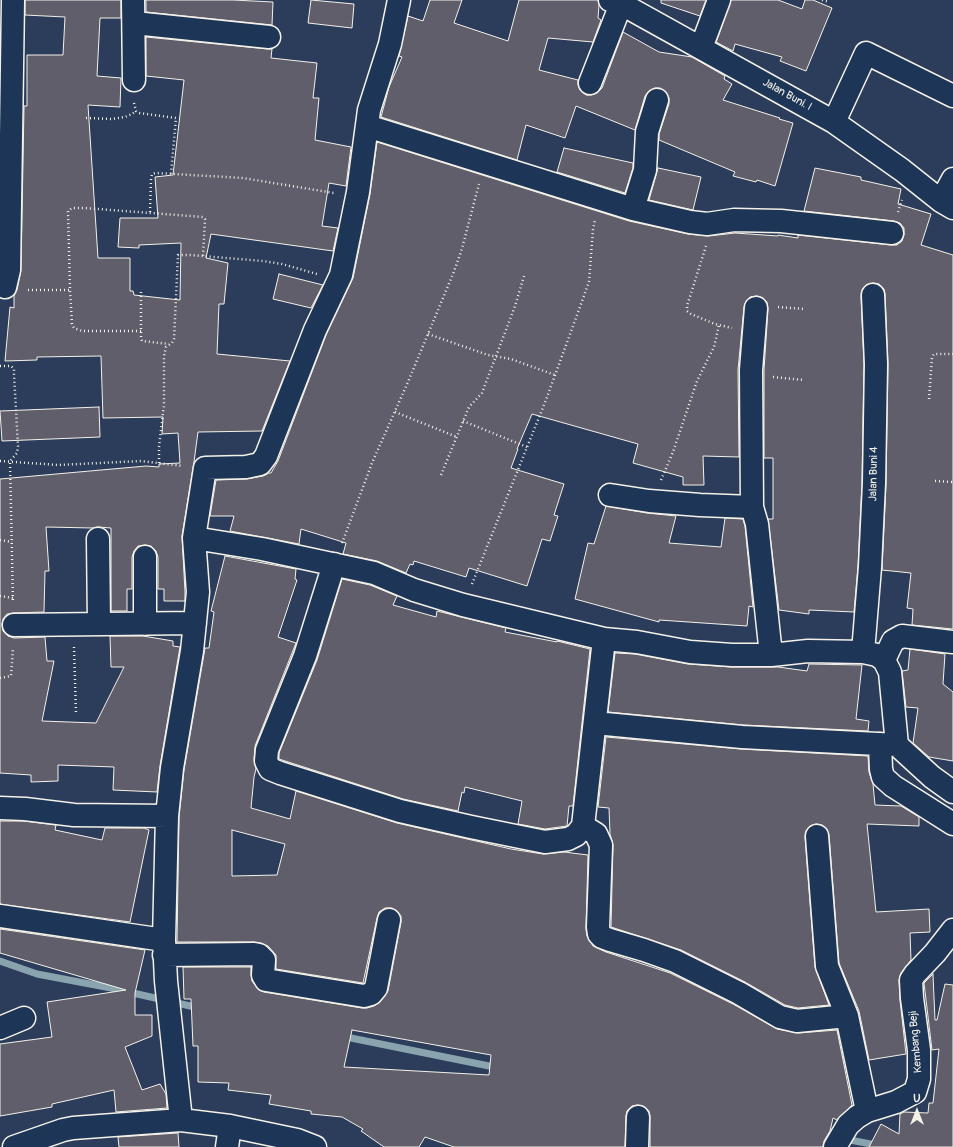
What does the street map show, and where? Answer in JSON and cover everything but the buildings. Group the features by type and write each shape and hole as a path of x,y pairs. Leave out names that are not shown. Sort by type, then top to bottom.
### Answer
{"street":[{"path":"6,287 9,270 13,0"},
{"path":"133,0 134,80"},
{"path":"181,1120 169,1013 164,947 167,816 172,768 192,651 198,592 194,538 205,468 246,467 260,464 266,456 315,330 339,279 357,196 369,110 390,44 399,0"},
{"path":"701,48 719,0"},
{"path":"590,82 615,2"},
{"name":"Jalan Buni. I","path":"615,2 834,122 947,204"},
{"path":"134,23 269,37"},
{"path":"834,122 866,53 953,96"},
{"path":"633,209 645,170 647,132 657,100"},
{"path":"367,126 598,199 633,209 690,222 707,224 734,220 781,221 892,233"},
{"path":"947,204 953,179"},
{"name":"Jalan Buni 4","path":"863,652 870,567 874,483 876,364 873,295"},
{"path":"756,308 753,332 751,375 752,507 757,524 771,655"},
{"path":"610,495 654,502 752,507"},
{"path":"194,538 262,549 374,573 414,590 464,605 604,639 636,642 697,652 732,655 771,655 808,651 863,652 877,655 884,660 890,672 888,744 881,769 883,777 893,786 953,824"},
{"path":"98,539 99,624"},
{"path":"145,558 145,624"},
{"path":"334,564 305,656 267,750 266,761 270,768 280,773 400,811 545,842 568,839 576,835 583,826 604,639"},
{"path":"14,625 195,623"},
{"path":"884,660 893,641 902,636 953,642"},
{"path":"595,723 742,737 888,744 953,792"},
{"path":"0,808 24,809 74,815 167,816"},
{"path":"583,826 596,834 601,845 598,927 599,934 602,937 675,961 739,993 780,1017 798,1021 847,1016"},
{"path":"817,836 827,966 847,1016 867,1111"},
{"path":"0,916 164,947 259,955 264,960 263,975 266,980 364,996 371,994 376,988 389,920"},
{"name":"Kembang Beji","path":"835,1146 848,1125 867,1111 896,1102 914,1092 918,1085 919,1050 911,980 914,974 935,953 953,930"},
{"path":"0,1028 24,1018"},
{"path":"636,1147 638,1117"},
{"path":"14,1147 73,1128 181,1120 229,1137 298,1140 315,1147"}],"path":[{"path":"822,0 829,2"},
{"path":"134,80 134,106 139,113 176,118 171,174"},
{"path":"86,118 112,119 125,117 132,114 136,110"},
{"path":"334,564 372,463 453,274 461,252 484,163"},
{"path":"150,212 151,179 152,174 156,173 243,178 357,196"},
{"path":"464,605 527,448 589,282 593,230 598,199"},
{"path":"141,331 82,331 74,328 72,324 70,290 68,211 72,208 85,208 203,217 205,219 203,256"},
{"path":"707,224 706,247 688,306 688,311 691,314 719,325 753,332"},
{"path":"159,463 159,448 164,404 164,356 166,347 172,343 174,339 178,255 282,264 339,279"},
{"path":"441,475 469,407 482,393 515,306 524,276"},
{"path":"6,287 17,290 70,290"},
{"path":"141,292 142,341 169,344"},
{"path":"654,502 697,381 714,347 719,325"},
{"path":"428,334 488,355 511,359 555,375"},
{"path":"929,398 932,357 934,354 953,354"},
{"path":"0,366 11,366 14,369 18,446 17,453 10,462 14,625 12,674 11,676 0,678"},
{"path":"751,375 804,380"},
{"path":"395,412 457,437"},
{"path":"463,421 527,448"},
{"path":"0,462 58,465 141,461 205,468"},
{"path":"935,480 953,482"},
{"path":"0,540 12,542"},
{"path":"0,596 13,598"},
{"path":"75,624 76,714"}],"waterway":[{"path":"0,961 37,974 111,988 199,1008"},
{"path":"341,1036 499,1068"},
{"path":"819,1134 886,1147"}]}
